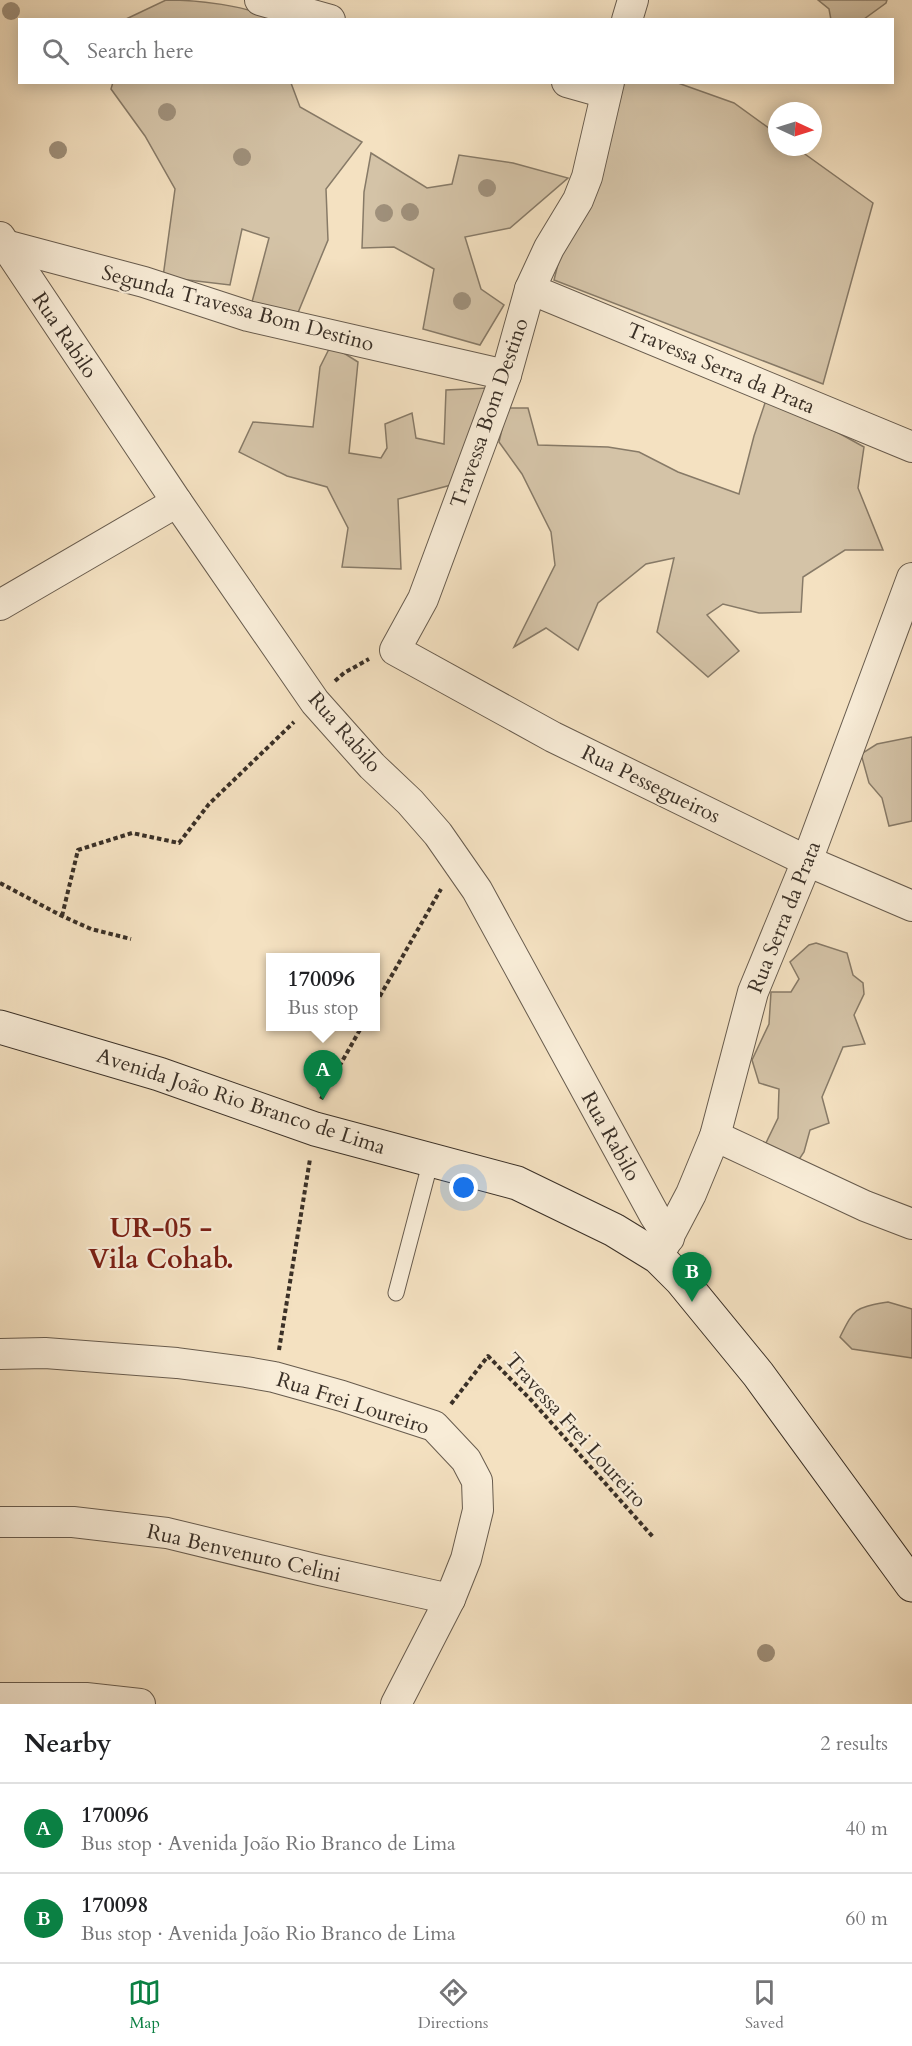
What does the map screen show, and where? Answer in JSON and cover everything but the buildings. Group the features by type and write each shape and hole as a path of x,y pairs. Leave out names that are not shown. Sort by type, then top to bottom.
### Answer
{"main road":[{"name":"Avenida João Rio Branco de Lima","path":"0,1027 159,1074 310,1127 516,1183 614,1230 663,1247 681,1280 758,1374 912,1586"}],"street":[{"path":"260,0 323,18"},
{"path":"628,18 633,0"},
{"path":"581,84 608,88"},
{"name":"Travessa Bom Destino","path":"395,650 423,599 506,375 530,289 549,248 578,200 587,177 608,88"},
{"name":"Segunda Travessa Bom Destino","path":"2,241 144,282 248,316 506,375"},
{"name":"Rua Rabilo","path":"2,241 177,502 315,702 372,766 410,802 458,860 477,890 645,1199 663,1247"},
{"name":"Travessa Serra da Prata","path":"530,289 912,447"},
{"path":"0,605 177,502"},
{"name":"Rua Serra da Prata","path":"663,1247 691,1194 715,1136 753,992 907,608 912,578"},
{"name":"Rua Pessegueiros","path":"395,650 553,737 807,861 912,906"},
{"path":"715,1136 865,1206 912,1224"},
{"name":"Rua Frei Loureiro","path":"0,1354 45,1353 177,1363 274,1377 434,1426 466,1460 477,1481 478,1510 466,1559 450,1599 396,1704"},
{"name":"Rua Benvenuto Celini","path":"0,1522 74,1522 167,1533 450,1599"},
{"path":"0,1698 87,1698 140,1704"}],"lane":[{"path":"396,1293 431,1160"}],"path":[{"path":"62,916 78,850 132,833 179,843 209,804 344,673 363,661 395,650"},
{"path":"380,994 458,860"},
{"path":"0,883 91,929 131,939"},
{"path":"274,1377 310,1127 359,1031"},
{"name":"Travessa Frei Loureiro","path":"434,1426 488,1356 532,1401 653,1537"}],"shaded area":[{"path":"166,0 207,2 236,7 270,18 128,18"},
{"path":"818,0 887,0 865,18 831,18 829,9"},
{"path":"112,84 291,84 300,107 362,142 326,189 328,240 297,315 252,302 269,238 242,229 230,285 163,277 175,189 145,136 111,89"},
{"path":"603,84 681,84 734,103 768,128 768,156 808,156 873,203 823,384 554,280"},
{"path":"371,153 427,188 452,184 459,155 513,163 568,178 510,228 465,237 481,289 504,305 480,345 423,329 434,269 394,247 362,248 364,192"},
{"path":"331,345 358,362 349,453 381,458 387,448 385,424 412,413 416,438 444,444 446,390 488,388 451,485 398,499 401,569 342,567 348,528 327,487 287,476 239,452 253,422 313,427 320,367"},
{"path":"766,400 779,400 864,447 858,488 883,550 845,550 803,577 801,612 759,613 723,604 707,615 739,651 708,677 657,632 674,558 646,564 598,603 578,650 546,628 514,647 555,565 551,532 522,474 499,442 507,408 528,408 538,445 608,447 639,452 678,472 739,494"},
{"path":"912,737 912,821 889,826 882,798 869,783 861,754 877,744"},
{"path":"816,943 847,953 853,975 863,983 864,994 854,1015 865,1044 843,1047 822,1097 829,1123 810,1130 804,1152 794,1167 764,1147 778,1118 779,1089 759,1083 752,1060 769,1024 771,992 791,992 799,979 790,962 809,945"},
{"path":"888,1302 912,1309 912,1358 852,1349 840,1337 857,1310"}],"place":[{"name":"170096","path":"323,1100"},
{"name":"170098","path":"692,1302"}],"district":[{"name":"UR-05 - Vila Cohab.","path":"161,1244"}]}
